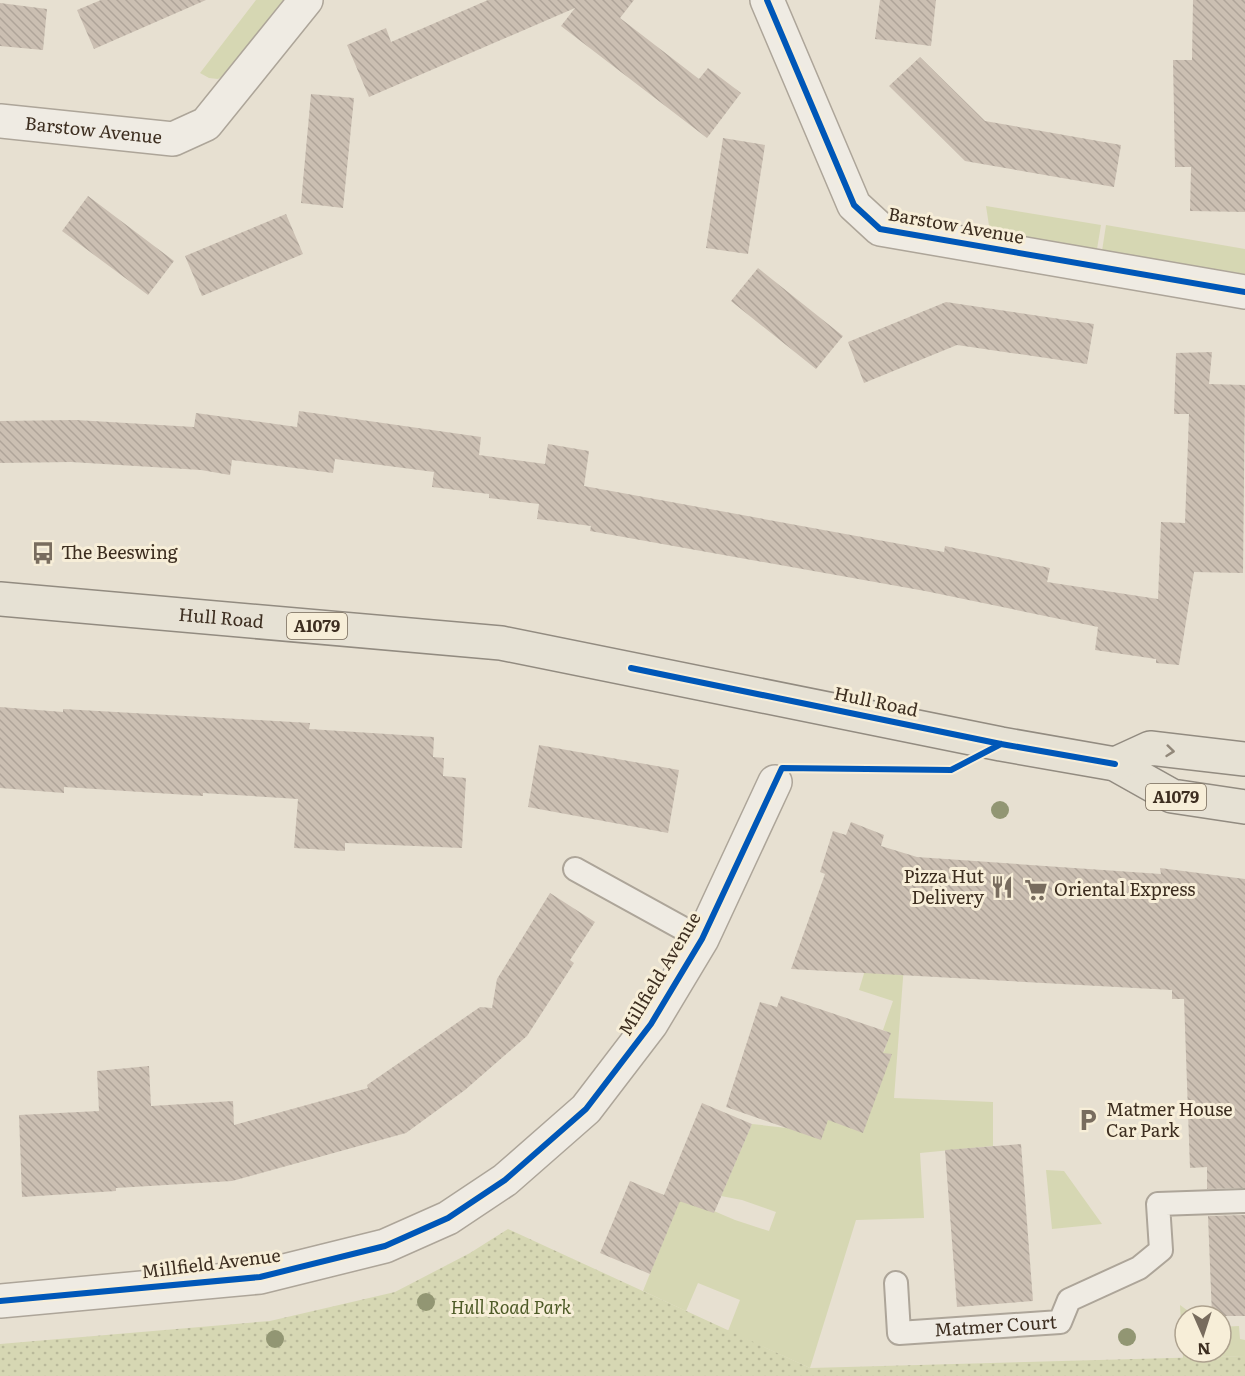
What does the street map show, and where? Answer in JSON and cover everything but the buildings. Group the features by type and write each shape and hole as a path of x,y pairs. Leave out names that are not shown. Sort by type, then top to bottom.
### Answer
{"main road":[{"name":"Hull Road","path":"0,599 501,643 1001,744 1115,764 1172,796 1245,807"},
{"path":"1115,764 1149,748 1245,759"}],"street":[{"name":"Barstow Avenue","path":"0,121 173,139 206,124 306,0"},
{"name":"Barstow Avenue","path":"767,0 854,205 880,229 1245,292"},
{"name":"Millfield Avenue","path":"0,1301 260,1277 385,1246 448,1218 505,1180 586,1109 651,1024 702,939 775,782"}],"lane":[{"path":"575,869 702,939"},
{"name":"Matmer Court","path":"896,1283 899,1333 1060,1322 1068,1300 1139,1268 1161,1250 1158,1204 1245,1201"}],"green space":[{"path":"256,0 284,0 224,75 218,79 209,78 200,73"},
{"path":"986,206 1101,225 1097,249 990,232"},
{"path":"1106,225 1245,249 1245,274 1102,251"},
{"path":"869,957 904,965 894,1098 993,1102 993,1146 920,1153 924,1218 856,1220 810,1368 728,1331 740,1300 698,1283 686,1311 643,1291 681,1197 735,1220 769,1231 776,1212 742,1200 721,1196 752,1124 787,1128 809,1026 884,1052 890,1033 883,1030 893,1001 859,990"},
{"path":"1046,1170 1064,1171 1102,1224 1052,1229"},
{"name":"Hull Road Park","path":"508,1229 810,1368 1173,1358 1173,1364 1233,1364 1233,1356 1245,1356 1245,1376 0,1376 0,1344 270,1321 395,1292 470,1253"},
{"path":"1233,1326 1239,1326 1240,1339 1245,1340 1245,1356 1233,1356"}],"cycle path":[{"path":"767,0 854,205 880,229 1245,292"},
{"path":"631,668 1001,744 1115,764"},
{"path":"0,1301 260,1277 385,1246 448,1218 505,1180 586,1109 651,1024 702,939 782,768 951,770 1001,744"}],"place":[{"name":"The Beeswing","path":"43,553"},
{"name":"Pizza Hut Delivery","path":"1002,887"},
{"name":"Oriental Express","path":"1036,890"},
{"name":"Matmer House Car Park","path":"1088,1120"}]}
